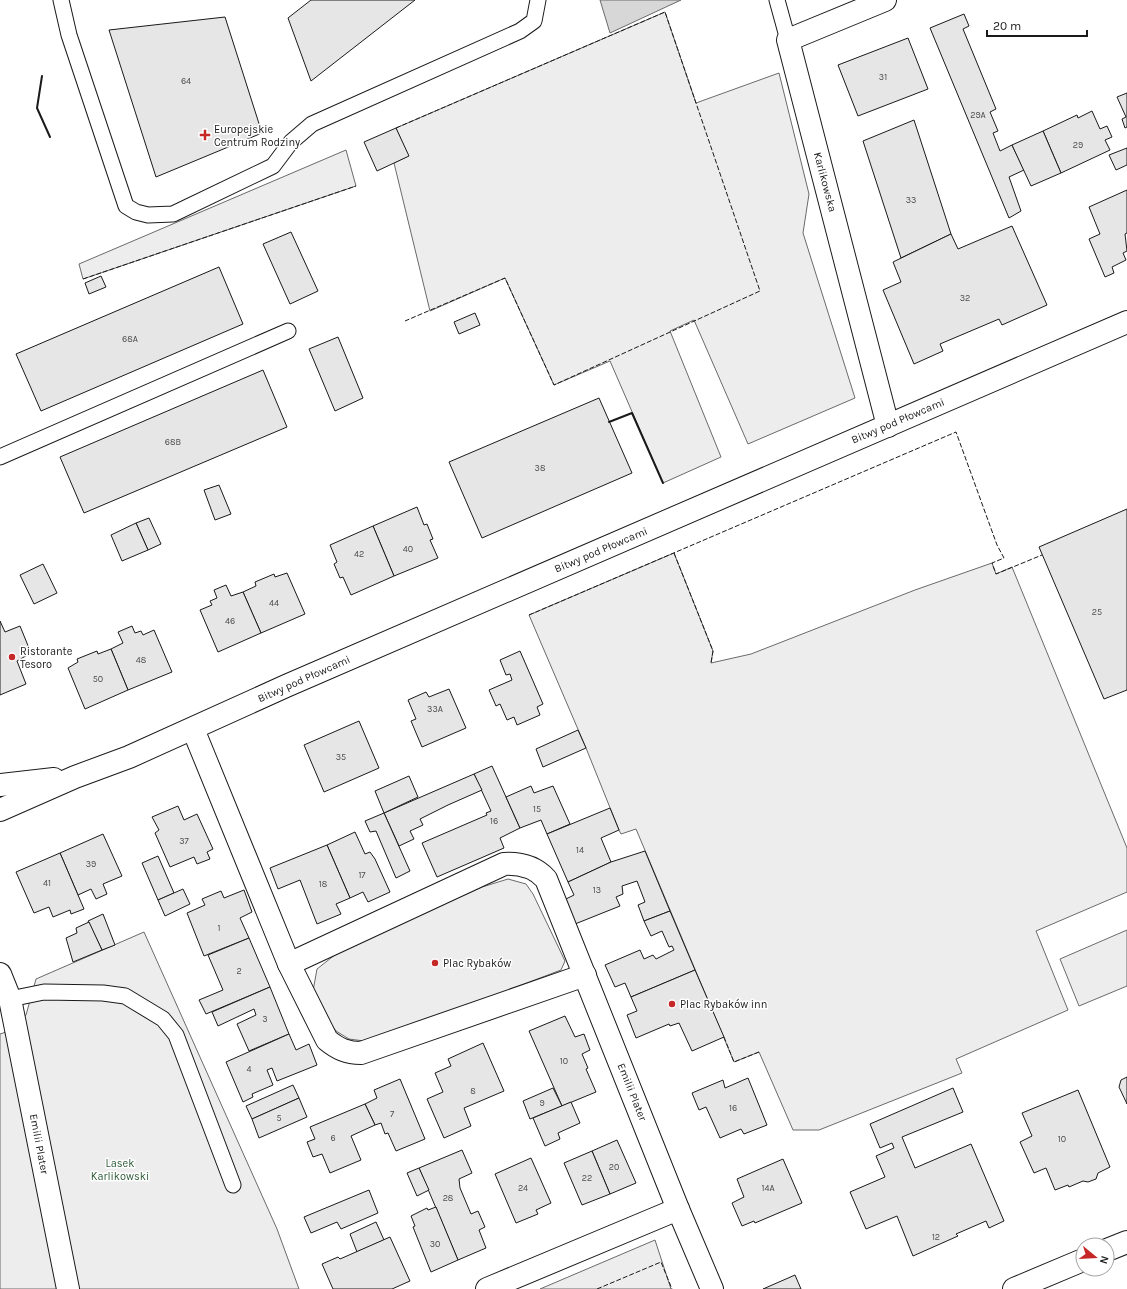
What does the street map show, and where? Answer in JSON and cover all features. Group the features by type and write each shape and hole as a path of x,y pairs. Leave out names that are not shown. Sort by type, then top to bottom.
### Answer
{"street":[{"path":"788,40 885,0"},
{"name":"Karlikowska","path":"788,40 888,426"},
{"name":"Bitwy pod Płowcami","path":"0,810 75,777 129,757 194,729 286,686 1127,322"},
{"path":"194,729 289,964 327,1040 335,1047 353,1053 361,1053 585,975 546,879 531,867 513,864 504,864 289,964"},
{"name":"Bitwy pod Płowcami","path":"0,786 75,777"},
{"name":"Emilii Plater","path":"0,974 68,1289"},
{"name":"Emilii Plater","path":"585,975 678,1209 712,1289"},
{"path":"487,1289 678,1209"},
{"path":"1115,1247 1127,1242"},
{"path":"1014,1289 1075,1263"}],"lane":[{"path":"61,0 69,35 126,206 136,212 148,216 173,214 274,166 291,142 312,124 520,32 534,20 538,0"},
{"path":"777,0 788,40"},
{"path":"0,457 288,331"},
{"path":"5,1001 44,992 103,993 125,996 163,1019 176,1035 233,1185"}],"shaded area":[{"path":"600,0 681,0 610,33"},
{"path":"665,12 696,103 779,73 809,194 803,233 855,398 748,444 694,320 670,331 721,457 663,483 610,361 554,385 505,278 430,311 394,163 408,156 396,128"},
{"path":"346,150 356,186 83,279 79,264"},
{"path":"674,553 713,651 711,663 751,654 915,590 992,563 996,574 1012,567 1127,848 1127,892 1036,931 1068,1010 956,1059 962,1073 819,1130 793,1130 759,1052 734,1062 636,829 621,834 619,830 586,748 529,615"},
{"path":"508,879 526,884 533,894 565,961 561,970 388,1036 364,1041 349,1039 336,1031 322,1011 313,991 317,969 341,950 482,887"},
{"path":"1127,930 1127,986 1079,1006 1060,959"},
{"name":"Lasek Karlikowski","path":"144,932 277,1229 299,1289 0,1289 0,1034 6,1032 26,1015 36,979"},
{"path":"655,1240 671,1289 540,1289"}],"building":[{"path":"311,0 415,0 311,81 288,18"},
{"path":"964,14 969,26 963,29 996,109 990,112 998,131 993,133 1000,151 1012,145 1024,170 1009,177 1021,211 1009,218 930,28"},
{"path":"225,17 262,133 156,177 109,30"},
{"path":"908,38 928,89 858,116 838,65"},
{"path":"1127,93 1127,127 1125,128 1122,119 1126,117 1117,97"},
{"path":"1092,111 1100,129 1107,126 1112,137 1105,140 1110,150 1061,173 1043,131 1077,115 1078,118"},
{"path":"914,120 951,234 901,258 863,141"},
{"path":"396,128 409,156 377,171 364,142"},
{"path":"1043,131 1061,173 1031,186 1012,145"},
{"path":"1127,148 1127,165 1116,170 1109,155"},
{"path":"1127,190 1127,233 1125,234 1127,251 1123,253 1126,260 1112,267 1114,273 1105,277 1089,239 1100,234 1089,207"},
{"path":"1012,226 1047,305 1002,325 999,319 940,344 943,351 914,364 883,290 901,282 893,262 951,234 958,249"},
{"path":"291,232 318,291 290,304 263,244"},
{"path":"219,267 243,324 41,411 16,354"},
{"path":"101,276 106,287 89,294 85,283"},
{"path":"475,313 480,325 459,334 454,322"},
{"path":"338,337 363,398 335,411 309,349"},
{"path":"263,370 287,427 84,513 60,457"},
{"path":"599,398 632,473 482,538 449,462"},
{"path":"219,485 231,514 215,520 204,490"},
{"path":"417,507 424,525 427,524 433,539 430,540 438,558 394,576 373,526"},
{"path":"1127,509 1127,690 1104,699 1039,547"},
{"path":"149,518 161,544 148,550 136,523"},
{"path":"136,523 148,550 122,561 111,535"},
{"path":"373,526 394,576 351,595 343,577 340,578 334,564 337,562 330,545"},
{"path":"43,564 57,593 34,604 20,575"},
{"path":"287,573 305,614 261,633 243,592 256,586 255,582 274,574 275,577"},
{"path":"226,585 231,596 243,592 261,633 218,652 200,610 212,605 210,601 217,598 214,590"},
{"name":"Ristorante Tesoro","path":"0,621 5,632 20,626 31,653 17,661 26,684 0,695"},
{"path":"132,626 135,633 141,631 143,635 154,630 172,672 128,690 111,649 123,643 118,632"},
{"path":"111,649 128,690 85,709 68,668 78,662 77,659 97,651 98,654"},
{"path":"520,651 543,704 537,707 540,715 517,725 514,717 507,720 500,704 496,706 489,690 512,680 510,674 506,675 500,660"},
{"path":"449,689 466,728 422,747 411,721 416,719 408,700 426,692 429,697"},
{"path":"359,721 379,768 324,792 304,745"},
{"path":"578,730 586,748 543,767 536,749"},
{"path":"492,766 520,828 500,838 504,848 437,877 422,843 487,815 486,813 491,811 474,774"},
{"path":"474,774 482,790 420,819 423,825 410,831 414,839 399,846 384,813"},
{"path":"409,776 418,797 384,813 375,791"},
{"path":"531,786 534,793 553,786 570,824 547,834 541,820 520,828 506,797"},
{"path":"178,806 184,820 197,814 213,849 207,852 210,859 197,864 194,857 170,867 155,833 159,830 152,817"},
{"path":"610,808 619,830 601,838 611,862 568,882 547,834"},
{"path":"384,813 410,871 396,878 376,831 370,832 365,821"},
{"path":"355,832 365,854 370,852 375,859 390,892 368,902 363,892 350,898 327,845"},
{"path":"103,834 122,876 103,884 107,894 96,899 91,889 78,895 60,853"},
{"path":"327,845 350,898 336,904 341,914 317,924 300,880 278,889 270,868"},
{"path":"645,851 670,911 644,921 638,905 645,902 637,881 622,886 623,894 616,897 620,906 575,924 564,900 574,895 568,882 611,862"},
{"path":"60,853 84,909 71,914 70,910 53,917 49,907 34,913 16,872"},
{"path":"158,856 174,893 158,900 142,863"},
{"path":"183,889 190,904 165,916 158,900"},
{"path":"244,890 252,912 240,918 249,938 204,956 187,913 205,905 202,899 221,891 224,898"},
{"path":"670,911 695,970 631,997 625,983 615,987 605,965 640,950 644,959 653,955 656,959 674,950 672,946 669,947 662,931 651,936 644,921"},
{"path":"103,914 115,945 102,950 88,921"},
{"path":"89,922 102,950 73,962 66,938 77,933 76,928"},
{"path":"249,938 270,987 206,1014 199,1000 223,990 208,955"},
{"name":"Plac Rybaków inn","path":"695,970 724,1037 692,1051 679,1023 670,1026 669,1024 636,1038 627,1015 637,1011 631,997"},
{"path":"270,987 289,1034 249,1051 237,1024 256,1015 254,1009 218,1026 212,1012"},
{"path":"565,1016 575,1037 584,1034 590,1050 582,1054 588,1068 586,1069 596,1092 562,1106 529,1031"},
{"path":"289,1034 296,1050 309,1044 317,1065 277,1081 272,1068 267,1070 273,1085 252,1094 253,1097 243,1102 226,1062"},
{"path":"483,1043 504,1091 464,1108 471,1126 444,1138 427,1099 443,1092 435,1073 451,1066 448,1059"},
{"path":"1127,1077 1127,1104 1119,1087 1121,1080"},
{"path":"748,1078 767,1125 744,1134 741,1129 720,1138 706,1107 699,1110 692,1093 723,1080 725,1088"},
{"path":"400,1079 425,1139 396,1151 388,1133 385,1134 381,1123 375,1125 365,1104 377,1098 374,1090"},
{"path":"293,1085 299,1098 252,1119 246,1106"},
{"path":"553,1088 562,1106 530,1119 523,1101"},
{"path":"953,1088 963,1112 902,1137 915,1168 971,1144 1004,1221 989,1228 986,1221 956,1234 958,1236 913,1256 897,1216 866,1229 850,1192 885,1177 876,1156 894,1148 892,1143 880,1148 870,1124"},
{"path":"1078,1090 1110,1167 1098,1173 1096,1179 1088,1182 1083,1181 1069,1187 1068,1185 1055,1190 1046,1168 1034,1173 1020,1142 1032,1136 1022,1113"},
{"path":"299,1098 307,1117 259,1138 252,1119"},
{"path":"571,1102 580,1123 558,1133 560,1139 545,1146 533,1118"},
{"path":"365,1104 375,1125 351,1136 361,1160 330,1173 322,1154 313,1157 307,1142 315,1139 310,1127"},
{"path":"617,1140 636,1183 610,1194 592,1151"},
{"path":"462,1150 472,1173 459,1179 460,1188 471,1214 478,1211 485,1227 479,1230 486,1248 458,1260 419,1168"},
{"path":"592,1151 610,1194 582,1205 564,1163"},
{"path":"531,1158 551,1203 536,1210 538,1214 516,1223 495,1174"},
{"path":"783,1159 802,1203 755,1223 754,1221 742,1226 732,1203 744,1197 737,1179"},
{"path":"419,1168 429,1190 417,1196 407,1173"},
{"path":"369,1190 378,1213 341,1229 337,1222 311,1233 304,1217"},
{"path":"436,1207 458,1260 431,1272 413,1227 415,1226 411,1216 427,1208 428,1210"},
{"path":"376,1222 384,1240 357,1252 350,1234"},
{"path":"390,1237 410,1281 392,1289 333,1289 322,1264 338,1257 340,1259"},
{"path":"795,1275 801,1289 763,1289"}],"fence":[{"path":"396,128 665,12 760,291 554,385 505,278 405,321"},
{"path":"83,279 356,186"},
{"path":"529,615 956,432 997,545 1004,558 992,563 996,574 1042,555"},
{"path":"674,553 713,651 711,663"},
{"path":"724,1037 734,1062 759,1052"},
{"path":"597,1289 661,1262 672,1289"}],"wall":[{"path":"42,76 37,108 50,137"},
{"path":"609,422 632,413 663,483"}],"place":[{"name":"Europejskie Centrum Rodziny","path":"205,135"},
{"name":"Ristorante Tesoro","path":"12,657"},
{"name":"Plac Rybaków","path":"435,963"},
{"name":"Plac Rybaków inn","path":"672,1004"}]}
